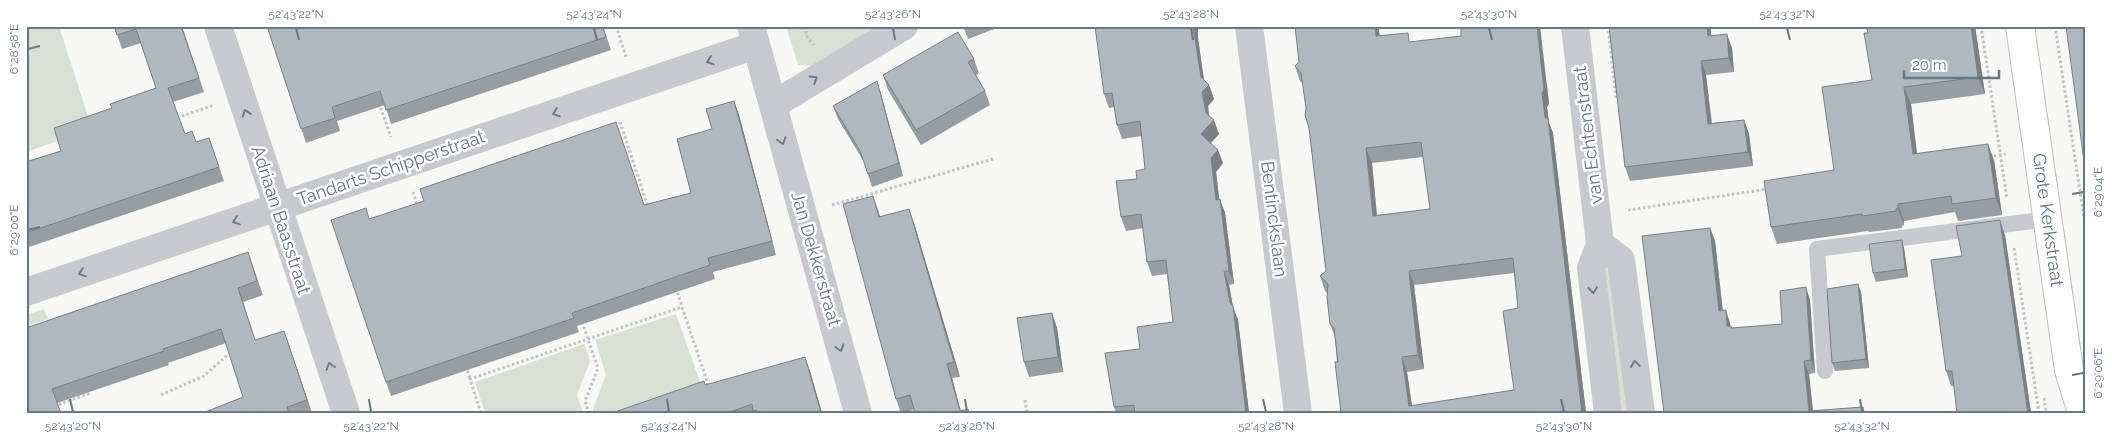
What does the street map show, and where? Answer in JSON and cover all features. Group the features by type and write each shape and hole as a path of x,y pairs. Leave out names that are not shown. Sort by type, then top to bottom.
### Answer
{"street":[{"name":"Adriaan Baasstraat","path":"218,26 276,207 346,413"},
{"path":"773,105 904,26"},
{"name":"Bentinckslaan","path":"1249,26 1298,413"},
{"name":"van Echtenstraat","path":"1575,26 1600,244 1591,268 1608,413"},
{"name":"Grote Kerkstraat","path":"2020,26 2069,370 2082,413"},
{"name":"Jan Dekkerstraat","path":"753,36 858,413"},
{"name":"Tandarts Schipperstraat","path":"26,292 610,94 753,36"},
{"path":"1600,244 1621,260 1642,413"}],"lane":[{"path":"1825,371 1817,249 2048,219"}],"path":[{"name":"Grote Kerkstraat","path":"2055,26 2086,231"},
{"path":"610,94 649,210"},
{"path":"168,121 240,96"},
{"path":"378,100 420,211"},
{"path":"1980,158 2006,154"},
{"path":"803,214 993,158"},
{"path":"1628,210 1774,188"},
{"path":"673,280 711,391"},
{"path":"470,379 682,307"},
{"path":"581,321 598,368 585,401 589,413"},
{"path":"160,395 204,376 220,360 234,350"},
{"path":"464,361 481,413"},
{"path":"699,388 708,384"},
{"path":"50,407 91,392"},
{"path":"1025,400 1027,413"}],"shaded area":[{"path":"26,26 59,26 92,129 26,152"},
{"path":"786,26 886,26 818,66 798,65"},
{"path":"1611,264 1630,413 1620,413 1603,266"},
{"path":"44,309 48,319 26,327 26,315"},
{"path":"676,314 700,382 620,413 594,413 593,409 606,375 595,340"},
{"path":"584,344 590,361 577,395 583,413 485,413 475,382"}],"building":[{"path":"114,26 181,26 199,78 168,88 185,134 192,131 196,142 209,138 219,167 26,233 26,162 61,151 54,128 112,108 110,104 156,88 136,29 117,35"},
{"path":"267,26 602,26 606,37 386,110 380,91 332,107 335,118 301,129"},
{"path":"1095,26 1193,26 1201,77 1209,85 1202,92 1206,113 1214,120 1201,134 1218,150 1211,158 1216,200 1220,199 1229,271 1224,271 1230,302 1233,306 1246,413 1135,413 1134,405 1114,407 1105,353 1140,349 1137,327 1173,322 1166,260 1147,262 1141,214 1121,217 1116,181 1137,179 1136,171 1145,169 1140,121 1117,125 1112,93 1104,94"},
{"path":"1295,26 1375,26 1376,36 1408,33 1409,42 1461,36 1461,26 1537,26 1544,90 1542,93 1545,117 1548,119 1582,413 1341,413 1335,362 1338,362 1334,328 1330,324 1327,297 1328,284 1320,276 1326,271 1301,73 1295,66 1299,62","holes":["1421,142 1430,209 1373,216 1366,148","1513,258 1518,308 1503,311 1514,390 1409,406 1402,357 1418,355 1409,271"]},
{"path":"1609,26 1707,26 1708,36 1727,34 1729,58 1701,61 1708,124 1744,120 1748,152 1625,167"},
{"path":"1866,26 1971,26 1978,77 1904,87 1913,154 1988,144 1996,198 1952,204 1951,196 1898,204 1896,211 1771,227 1764,181 1834,170 1822,87 1872,80 1864,33 1868,33"},
{"path":"2066,26 2086,26 2086,176"},
{"path":"958,32 974,59 968,62 985,91 916,130 883,75"},
{"path":"877,81 899,163 868,174 860,151 833,106"},
{"path":"734,101 772,241 708,258 710,265 572,313 574,318 386,382 331,220 366,208 369,219 424,201 420,189 616,122 644,205 691,193 677,139 712,129 706,109"},
{"path":"873,196 879,217 909,209 954,362 947,364 960,411 968,409 969,413 915,413 910,395 896,399 843,204"},
{"path":"2000,220 2028,413 1957,413 1952,371 1946,371 1931,260 1962,256 1956,226"},
{"path":"1710,228 1719,311 1726,310 1727,326 1731,326 1731,328 1782,324 1780,291 1806,287 1811,360 1804,361 1809,411 1863,407 1864,413 1664,413 1642,236"},
{"path":"1902,240 1905,269 1873,273 1869,244"},
{"path":"248,252 257,281 238,288 255,340 284,331 307,400 287,407 289,413 203,413 243,397 221,329 163,349 164,351 52,389 61,413 26,413 26,328"},
{"path":"1858,284 1866,359 1832,363 1827,289"},
{"path":"1052,313 1058,357 1024,362 1017,318"},
{"path":"805,357 821,413 757,413 756,410 753,411 752,404 727,413 612,413 704,381 705,385"}]}
